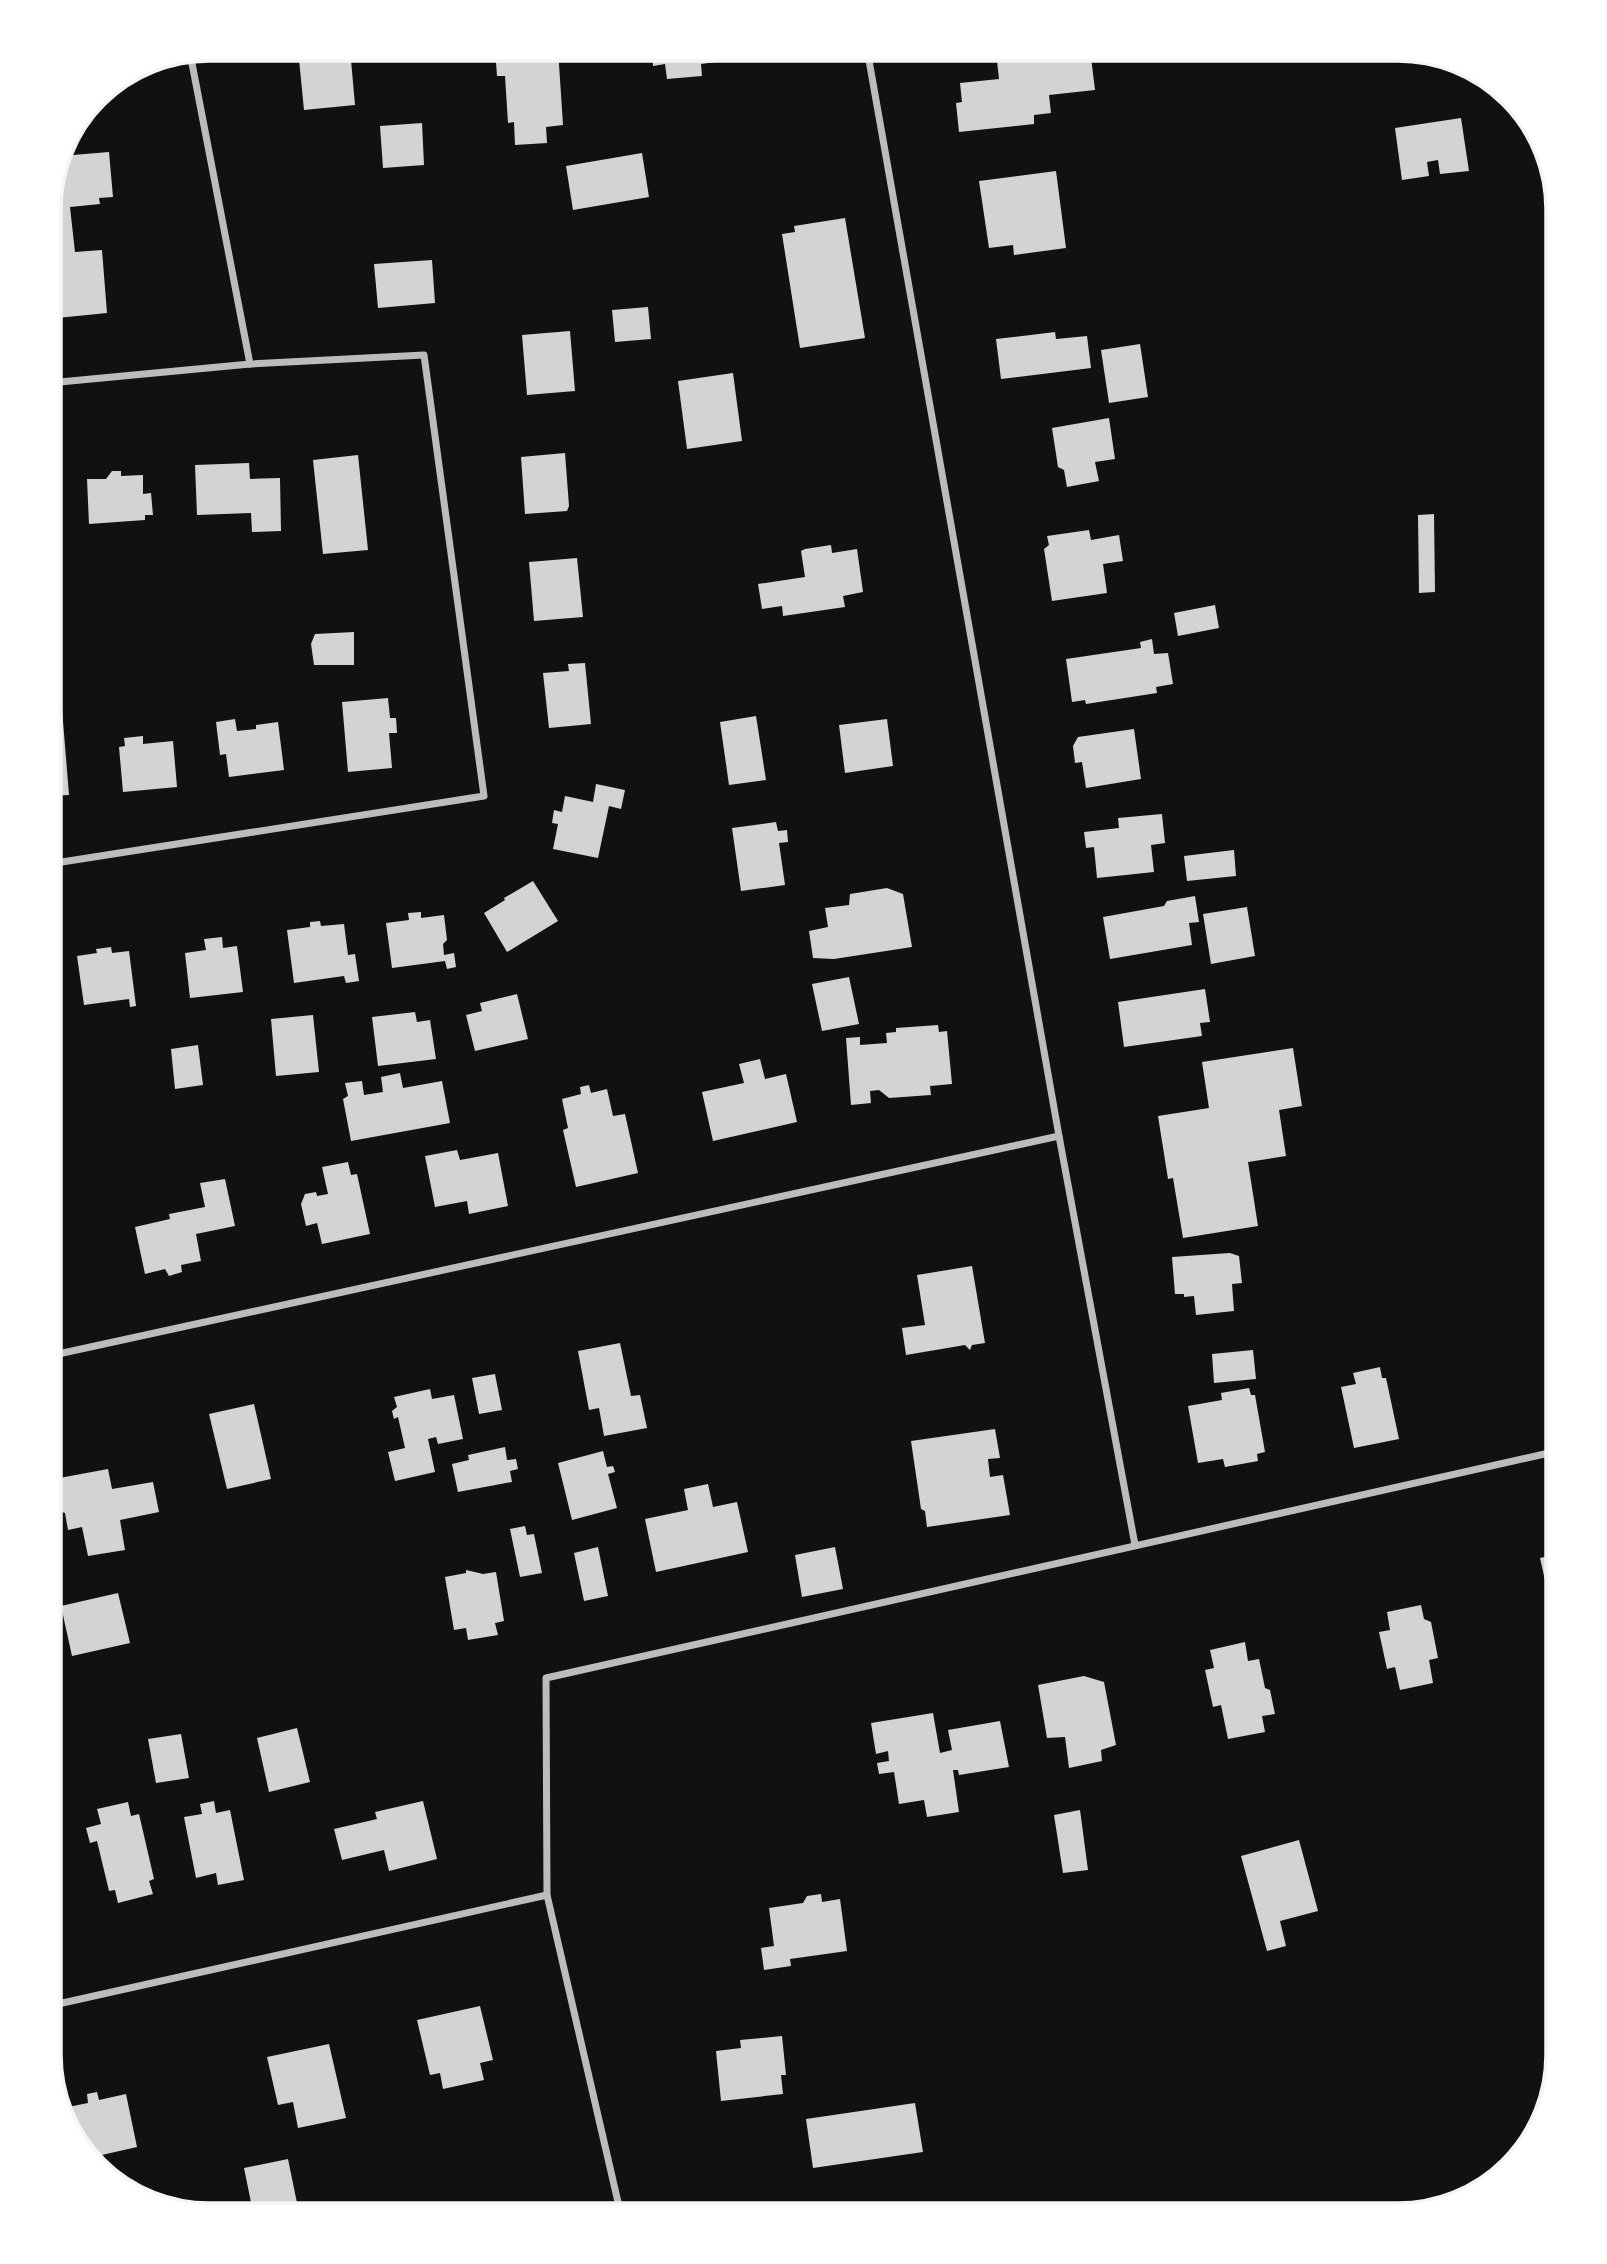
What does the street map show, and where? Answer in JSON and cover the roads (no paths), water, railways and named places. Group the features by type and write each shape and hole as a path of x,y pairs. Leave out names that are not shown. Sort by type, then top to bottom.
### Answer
{"street":[{"path":"869,62 1059,1136 1135,1545"},
{"path":"192,63 250,364"},
{"path":"62,382 250,364 424,355 484,796 62,862"},
{"path":"61,1353 1059,1136"},
{"path":"618,2202 547,1895 546,1678 1546,1454"},
{"path":"61,2004 547,1895"}]}
